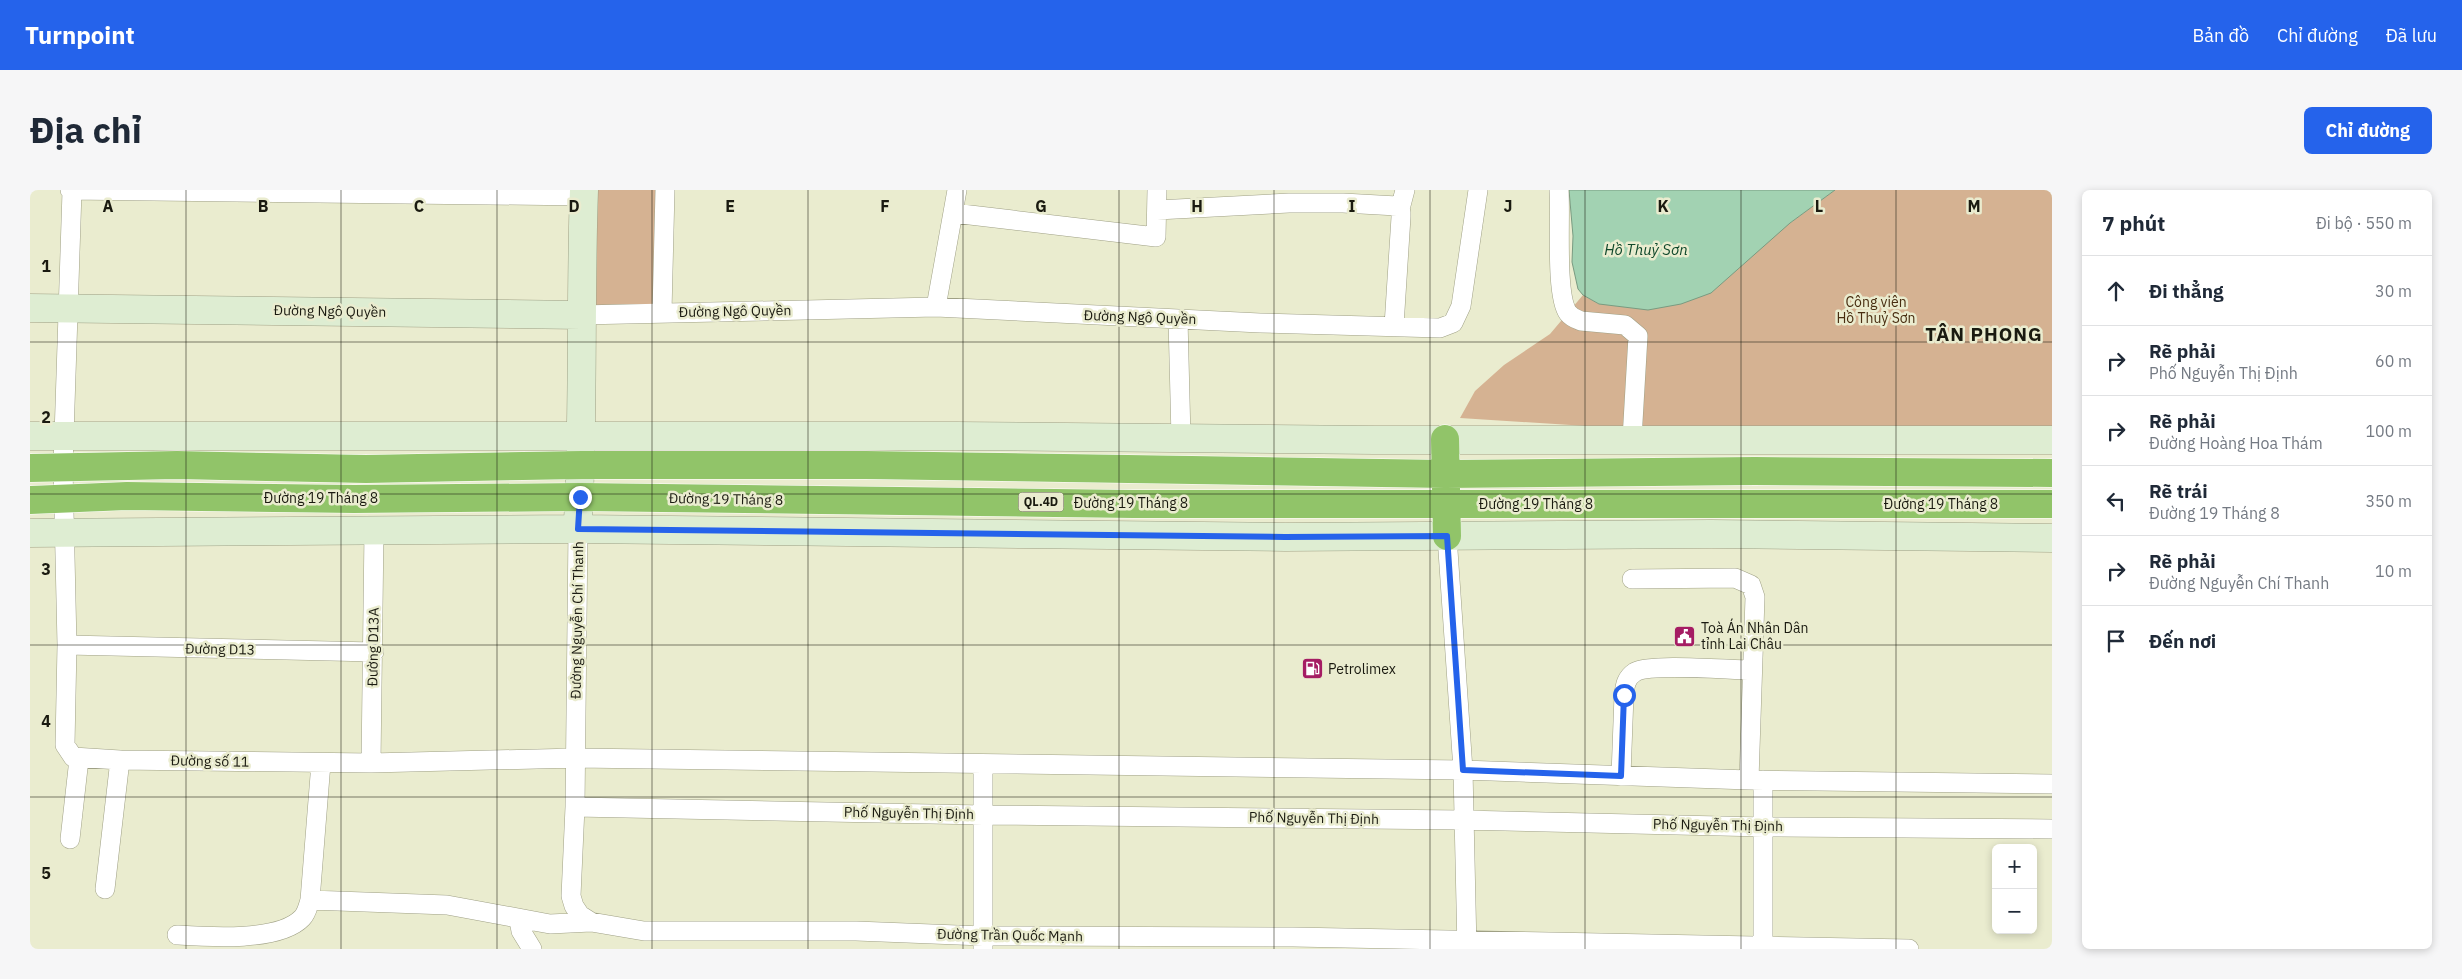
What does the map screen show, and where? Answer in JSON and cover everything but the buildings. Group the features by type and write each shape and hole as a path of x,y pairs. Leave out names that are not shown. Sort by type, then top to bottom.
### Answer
{"highway":[{"path":"1445,439 1447,536"},
{"path":"30,468 176,465 366,469 582,465 866,465 1445,474 1735,471 2052,473"},
{"name":"Đường 19 Tháng 8","path":"30,500 127,496 354,499 580,497 1133,504 2052,504"}],"street":[{"path":"70,840 79,759 72,757 65,745 67,645 64,467 71,190 584,193"},
{"path":"662,312 665,190"},
{"path":"936,307 956,190"},
{"path":"953,213 1156,237 1157,190"},
{"path":"1394,326 1400,209 1405,190"},
{"name":"Đường Ngô Quyền","path":"30,308 581,315 936,307 1178,319 1440,328 1452,322 1460,306 1478,190"},
{"path":"1559,190 1562,281 1568,312 1575,319 1582,321 1625,325 1638,336 1632,439"},
{"name":"Đường Nguyễn Chí Thanh","path":"584,193 581,315 583,437 578,529 576,758 571,896 574,906 580,915 591,922"},
{"path":"1157,210 1236,204 1343,202 1394,205 1400,209"},
{"path":"1178,319 1182,438"},
{"path":"30,436 956,436 2052,440"},
{"path":"30,533 578,529 1285,537 1711,534 2052,538"},
{"name":"Đường D13A","path":"371,763 374,652 374,531"},
{"path":"1447,536 1463,770 1467,945"},
{"path":"1632,579 1735,578 1748,582 1754,590 1752,670 1756,780 1764,827 1763,945"},
{"name":"Đường D13","path":"67,645 374,652"},
{"path":"1621,776 1624,695 1629,676 1646,669 1752,670"},
{"path":"576,758 1463,770 1756,780 2052,784"},
{"name":"Đường số 11","path":"79,759 371,763 576,758"},
{"path":"105,889 120,760"},
{"path":"177,936 236,937 273,931 295,924 302,918 310,900 321,763"},
{"path":"983,765 983,943"},
{"name":"Phố Nguyễn Thị Định","path":"575,807 983,815 1463,820 1764,827 2052,829"},
{"name":"Đường Trần Quốc Mạnh","path":"310,900 446,905 519,920 550,924 591,922 644,931 856,932 983,943 1293,937 1467,945 1763,945 1909,949"},
{"path":"519,920 521,931 532,949"}],"green space":[{"path":"595,190 657,190 657,308 594,309"},
{"name":"Công viên Hồ Thuỷ Sơn","path":"1835,190 2052,190 2052,426 1696,433 1460,418 1475,391 1504,365 1550,334 1583,295 1599,304 1790,223"}],"water":[{"name":"Hồ Thuỷ Sơn","path":"1569,190 1835,190 1790,223 1711,293 1681,304 1648,310 1599,304 1583,295 1578,289 1572,262 1573,236"}],"place":[{"name":"Toà Án Nhân Dân tỉnh Lai Châu","path":"1685,636"},
{"name":"Petrolimex","path":"1312,669"}],"district":[{"name":"TÂN PHONG","path":"1984,334"}],"route":[{"path":"580,497 578,529 1285,537 1447,536 1463,770 1621,776 1624,695"}]}
